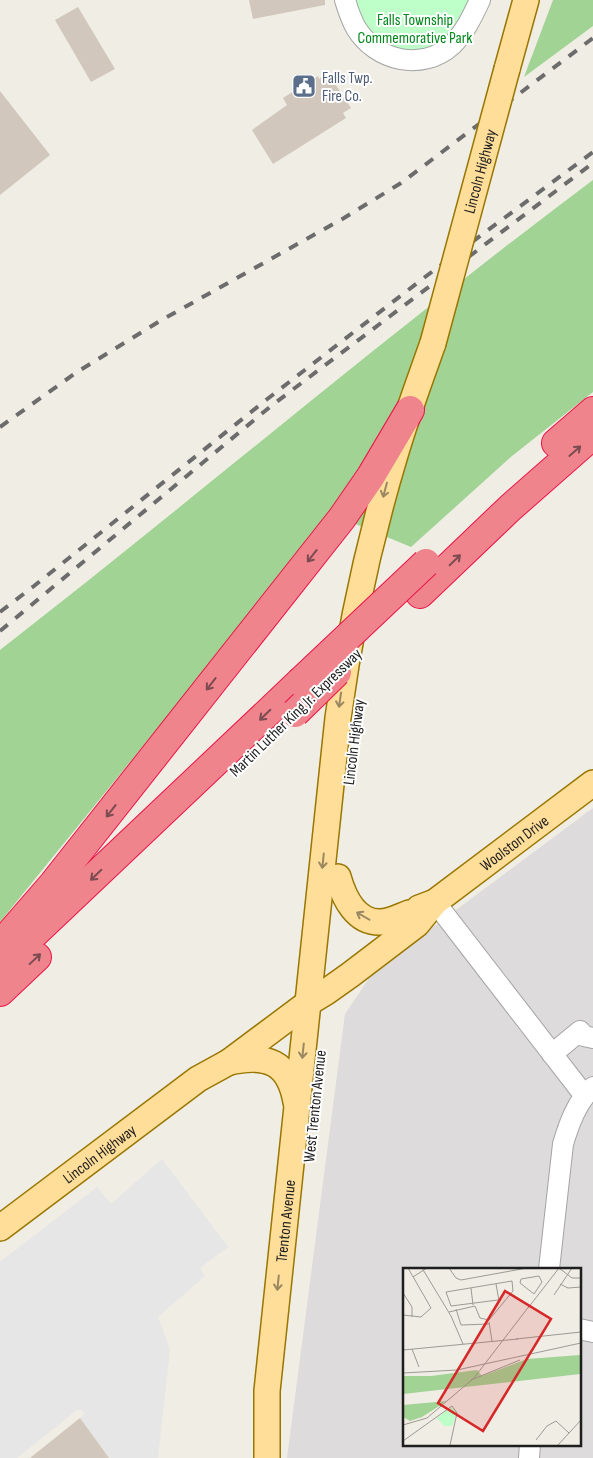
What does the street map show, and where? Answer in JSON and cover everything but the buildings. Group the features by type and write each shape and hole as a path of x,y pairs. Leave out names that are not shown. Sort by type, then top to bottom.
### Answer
{"highway":[{"path":"0,945 53,884 342,518 371,476 410,410"},
{"name":"Martin Luther King Jr. Expressway","path":"0,966 497,495 593,411"},
{"name":"Martin Luther King Jr. Expressway","path":"0,992 510,508 593,435"}],"main road":[{"name":"Lincoln Highway","path":"318,988 338,718 353,621 373,534 395,454 433,343 526,0"},
{"name":"Lincoln Highway","path":"0,1228 198,1079 229,1062 318,988 338,877 355,720 370,624 380,576 410,459 433,343"},
{"name":"Woolston Drive","path":"318,988 417,924 435,902 593,783"},
{"path":"338,877 346,900 353,909 372,921 382,922 409,912"},
{"name":"Woolston Drive","path":"318,988 409,912 435,902"},
{"name":"Lincoln Highway","path":"198,1079 220,1051 318,988"},
{"name":"Trenton Avenue","path":"268,1458 267,1391 297,1108 318,988"},
{"name":"West Trenton Avenue","path":"268,1458 284,1393 318,988"},
{"path":"229,1062 256,1058 277,1066 285,1073 291,1084 297,1108"}],"street":[{"path":"345,0 350,17 357,30 372,46 384,54 408,61 430,58 452,45 467,26 480,0"},
{"path":"435,902 552,1054 588,1091 568,1125 563,1144 549,1268"},
{"path":"552,1054 580,1031 584,1036 593,1038"},
{"path":"580,1328 593,1332"}],"shaded area":[{"path":"593,808 593,1458 287,1458 345,1014 374,971"},
{"path":"162,1159 228,1247 200,1268 205,1276 158,1317 170,1349 158,1458 109,1458 80,1418 85,1414 82,1410 77,1410 17,1458 0,1458 0,1262 97,1187 111,1204"}],"green space":[{"name":"Falls Township Commemorative Park","path":"356,0 474,0 462,26 427,54 388,51 360,21"},
{"path":"553,0 593,0 593,26 524,77"},
{"path":"593,180 593,392 512,456 411,547 329,513 208,666 0,922 0,650 443,295"}],"railway":[{"path":"0,427 77,372 160,321 344,218 401,183 593,38"},
{"path":"0,612 266,400 425,277 593,152"},
{"path":"0,631 271,406 593,163"}],"place":[{"name":"Falls Twp. Fire Co.","path":"304,86"}]}
